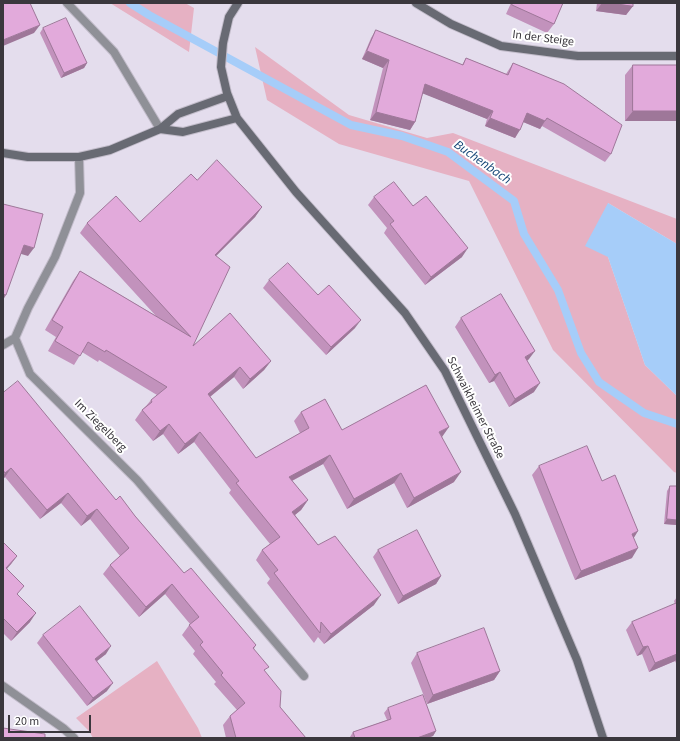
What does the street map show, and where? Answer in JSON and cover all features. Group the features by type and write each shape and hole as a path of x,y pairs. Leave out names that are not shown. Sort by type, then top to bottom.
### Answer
{"main road":[{"path":"3,153 28,157 79,157 110,150 160,129 178,114 227,94 221,67 223,43 229,17 238,3"},
{"name":"In der Steige","path":"416,3 451,24 501,46 578,56 677,56"},
{"name":"Schwaikheimer Straße","path":"227,94 237,118 296,192 405,313 445,371 515,514 577,660 603,738"},
{"path":"160,129 183,132 237,118"}],"street":[{"path":"67,3 114,52 160,129"},
{"path":"3,345 15,338 28,308 55,257 80,193 79,157"},
{"name":"Im Ziegelberg","path":"15,338 30,374 137,480 304,676"},
{"path":"3,686 63,728 74,738"}],"shaded area":[{"path":"110,3 185,3 194,8 189,52"},
{"path":"255,47 349,115 427,138 453,133 677,219 677,244 608,203 608,257 645,365 677,396 677,473 674,472 553,350 469,181 339,144 267,100"},
{"path":"157,661 198,728 202,738 93,738 89,731 76,718"}],"water":[{"path":"608,203 677,244 677,396 645,365 608,257 585,246"}],"building":[{"path":"3,3 30,3 40,25 3,40"},
{"path":"513,3 563,3 554,24 512,5"},
{"path":"611,3 633,3 633,6"},
{"path":"66,18 87,63 64,73 43,28"},
{"path":"376,30 463,65 466,58 508,75 513,63 564,84 622,125 611,154 547,118 545,121 527,113 520,130 490,118 493,111 425,84 415,122 376,112 389,60 367,51"},
{"path":"633,65 677,65 677,111 633,111"},
{"path":"217,160 262,207 215,255 230,267 193,346 230,313 271,361 250,379 240,367 208,394 256,458 309,428 301,412 325,399 342,430 426,385 449,427 439,432 461,472 414,498 401,473 354,499 330,455 289,477 308,500 292,512 318,545 335,536 381,595 331,634 321,622 320,633 274,573 278,570 262,550 280,537 236,483 239,481 200,432 185,444 169,424 160,431 142,410 152,402 151,400 167,387 106,350 105,352 88,342 80,356 55,341 63,327 52,320 80,271 191,337 87,223 116,196 140,222 191,174 197,180"},
{"path":"394,182 413,206 426,196 468,248 431,277 390,224 394,221 374,197"},
{"path":"3,204 43,214 34,248 24,245 6,295 3,294"},
{"path":"288,263 318,295 329,285 361,320 331,347 269,280"},
{"path":"501,294 535,351 525,357 540,383 515,399 500,372 495,375 461,318"},
{"path":"18,381 116,500 120,496 135,516 184,573 191,568 256,645 253,648 269,667 264,670 281,691 280,707 306,738 236,738 230,716 245,703 221,675 223,673 200,645 203,642 189,625 199,617 172,584 146,607 110,565 129,548 97,509 87,516 68,493 47,510 11,468 5,473 3,470 3,393"},
{"path":"587,446 602,481 615,475 638,531 632,534 638,548 581,571 539,466"},
{"path":"670,486 677,486 677,520 667,519"},
{"path":"417,530 441,576 403,596 378,550"},
{"path":"3,542 17,556 6,568 24,586 17,594 36,613 17,632 3,618"},
{"path":"677,603 677,654 655,663 648,646 643,647 632,622"},
{"path":"80,606 111,646 95,659 113,683 93,698 43,635"},
{"path":"484,628 500,671 433,695 417,653"},
{"path":"423,695 436,731 417,738 355,738 353,732 391,719 388,708"},
{"path":"3,728 45,734 45,738 3,738"}],"waterway":[{"name":"Buchenbach","path":"130,3 149,15 351,125 402,136 448,152 514,201 524,234 558,290 581,353 599,382 644,413 677,424"}]}
